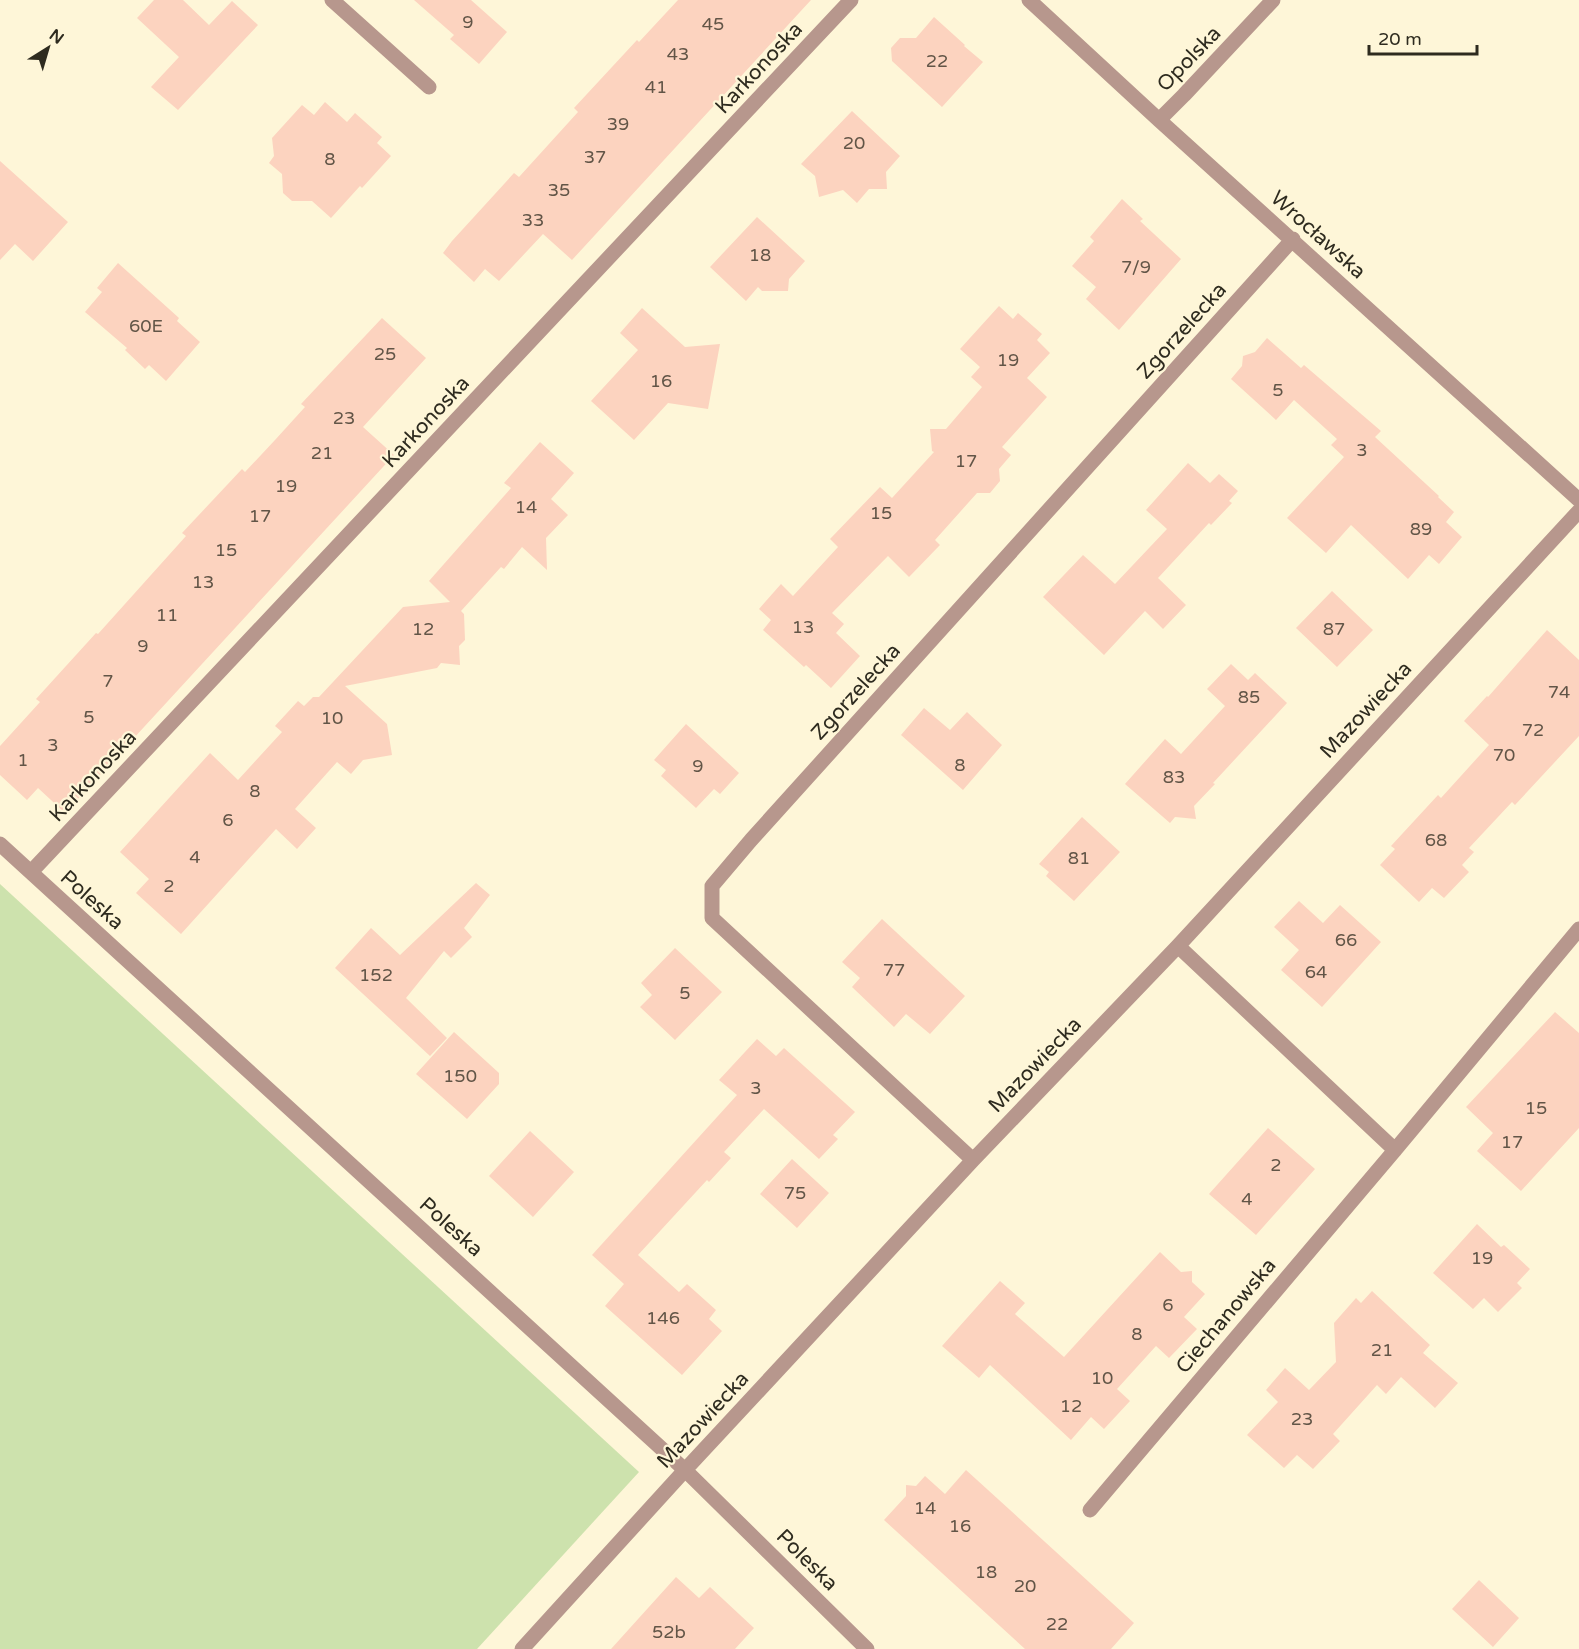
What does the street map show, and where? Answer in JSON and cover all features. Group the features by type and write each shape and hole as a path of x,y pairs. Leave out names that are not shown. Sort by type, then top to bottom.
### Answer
{"street":[{"path":"332,0 429,87"},
{"name":"Karkonoska","path":"31,872 851,0"},
{"name":"Wrocławska","path":"1029,0 1579,500"},
{"name":"Opolska","path":"1159,120 1273,0"},
{"name":"Zgorzelecka","path":"973,1160 712,918 712,886 1293,240"},
{"name":"Mazowiecka","path":"522,1649 973,1160 1178,946 1579,510"},
{"name":"Poleska","path":"0,844 685,1470 867,1649"},
{"name":"Ciechanowska","path":"1090,1510 1579,929"},
{"path":"1178,946 1395,1150"}],"green space":[{"path":"0,884 639,1472 477,1649 0,1649"}],"building":[{"path":"154,0 183,0 209,25 232,1 258,25 178,110 151,87 179,57 137,18"},
{"path":"414,0 471,0 507,32 479,64 450,39 454,35"},
{"path":"678,0 811,0 572,260 543,234 499,281 485,269 474,282 443,253 514,173 519,177 578,112 574,108"},
{"path":"934,17 983,62 942,107 892,61 891,48 900,38 916,38"},
{"path":"325,102 347,122 355,113 382,137 377,143 391,156 331,218 312,201 292,201 283,193 282,174 269,163 274,156 272,138 302,105 314,115"},
{"path":"852,111 900,156 886,172 887,189 869,189 857,203 843,190 819,197 815,176 801,164"},
{"path":"0,161 68,222 33,261 15,244 0,260"},
{"path":"1122,199 1143,219 1140,221 1181,259 1119,330 1086,299 1096,287 1072,266 1094,241 1090,237"},
{"path":"757,217 805,261 789,279 788,291 762,291 758,287 746,301 710,267"},
{"path":"118,263 179,318 177,321 200,342 166,381 149,365 145,369 125,350 127,348 85,312 102,292 97,288"},
{"path":"999,306 1013,319 1018,313 1042,334 1037,340 1050,353 1027,378 1047,397 1002,447 1011,455 999,469 1000,481 990,493 977,493 935,540 940,545 909,577 888,556 832,613 844,624 836,633 860,656 831,688 763,630 771,620 759,609 781,584 793,596 838,547 830,539 880,487 892,498 934,452 930,429 946,429 982,387 971,377 980,367 960,349"},
{"path":"642,308 685,347 720,344 708,409 668,403 634,440 591,401 638,350 620,333"},
{"path":"382,318 426,358 363,427 394,455 65,813 38,788 27,800 0,775 0,746 40,702 36,699 186,536 182,533 242,469 245,472 275,440 305,407 301,404"},
{"path":"1267,338 1301,368 1304,365 1381,431 1375,437 1454,512 1446,522 1462,537 1439,564 1429,555 1408,579 1351,525 1326,553 1287,518 1344,457 1331,445 1337,439 1294,400 1276,420 1231,379 1242,366 1243,356 1255,352"},
{"path":"540,442 574,473 551,499 568,515 546,538 547,570 522,547 504,569 501,567 461,611 464,614 465,640 459,646 460,665 441,663 437,668 345,686 387,724 392,755 363,760 351,774 337,762 295,809 316,828 297,849 276,829 181,934 136,893 149,879 120,852 210,753 238,780 282,732 275,726 298,701 304,706 313,697 319,697 403,607 450,602 429,581 511,488 504,483"},
{"path":"1188,463 1210,483 1219,474 1238,491 1229,501 1232,503 1211,525 1209,523 1158,578 1186,605 1163,629 1145,611 1104,655 1043,597 1083,555 1115,584 1167,529 1146,510"},
{"path":"1332,591 1373,630 1337,667 1296,628"},
{"path":"1547,630 1579,660 1579,736 1515,805 1512,802 1469,848 1474,852 1462,865 1469,872 1444,898 1432,888 1419,902 1380,865 1395,849 1391,846 1438,795 1441,798 1489,745 1464,721"},
{"path":"1231,664 1248,680 1255,673 1287,703 1194,806 1196,819 1175,817 1170,823 1125,784 1165,739 1181,754 1225,706 1207,689"},
{"path":"924,708 950,730 967,712 1002,745 963,790 901,735"},
{"path":"686,724 739,773 720,794 714,789 696,808 661,776 666,770 654,760"},
{"path":"1082,817 1120,852 1074,901 1046,876 1049,872 1039,864"},
{"path":"476,883 490,895 464,928 472,937 451,958 444,951 406,998 447,1038 430,1056 335,968 371,928 400,955"},
{"path":"1299,901 1323,923 1340,905 1381,942 1322,1007 1281,970 1299,950 1274,927"},
{"path":"882,919 965,996 930,1034 906,1014 894,1027 852,987 860,978 842,962"},
{"path":"675,948 722,992 675,1040 640,1007 652,995 641,983"},
{"path":"1555,1012 1579,1033 1579,1128 1521,1191 1477,1151 1493,1133 1466,1107"},
{"path":"454,1032 499,1073 499,1084 467,1119 416,1074"},
{"path":"757,1039 776,1056 784,1048 855,1112 833,1135 838,1139 819,1159 764,1109 724,1152 731,1158 709,1182 707,1180 638,1255 679,1292 687,1284 716,1310 709,1319 722,1331 682,1375 605,1306 624,1284 592,1255 737,1095 719,1080"},
{"path":"1268,1128 1315,1169 1256,1235 1209,1194"},
{"path":"530,1131 574,1172 533,1217 489,1176"},
{"path":"792,1159 829,1193 797,1228 760,1194"},
{"path":"1477,1224 1501,1247 1504,1245 1530,1269 1517,1283 1522,1288 1498,1312 1484,1298 1473,1309 1433,1273"},
{"path":"1160,1252 1181,1272 1192,1271 1192,1282 1205,1294 1184,1317 1197,1329 1169,1358 1156,1346 1117,1389 1130,1401 1104,1429 1091,1417 1071,1440 990,1365 979,1378 942,1346 1000,1281 1025,1303 1015,1314 1064,1357"},
{"path":"1372,1291 1430,1345 1423,1353 1458,1383 1435,1408 1401,1377 1386,1394 1377,1385 1333,1434 1340,1441 1313,1469 1297,1455 1284,1468 1247,1435 1278,1402 1266,1390 1285,1368 1309,1390 1336,1362 1334,1323 1356,1298 1361,1303"},
{"path":"966,1470 1134,1623 1111,1649 1025,1649 884,1520 906,1496 906,1485 916,1486 925,1476 945,1494"},
{"path":"676,1577 699,1598 710,1587 754,1628 735,1649 611,1649"},
{"path":"1479,1580 1519,1618 1493,1647 1452,1609"}]}
